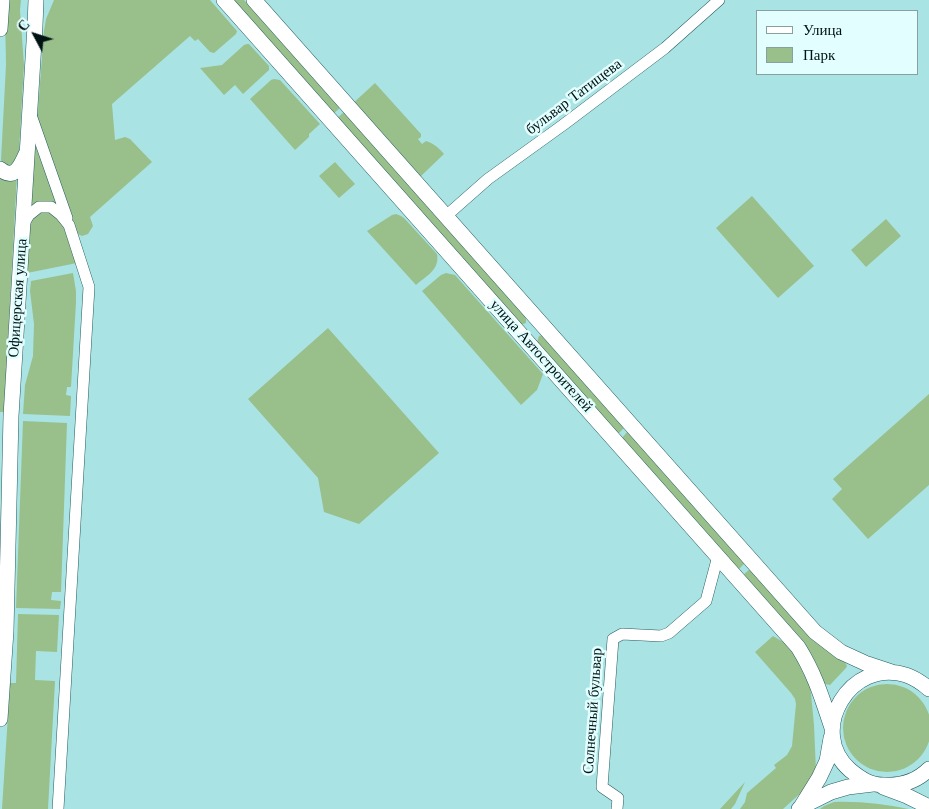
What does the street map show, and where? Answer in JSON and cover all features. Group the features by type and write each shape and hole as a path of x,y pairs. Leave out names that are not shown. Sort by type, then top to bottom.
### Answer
{"main road":[{"path":"0,28 2,0"},
{"name":"Офицерская улица","path":"0,719 6,631 11,416 36,26 36,0"},
{"path":"36,26 47,0"},
{"name":"улица Автостроителей","path":"224,0 798,647 813,674 832,731 835,748 844,765 859,778 875,785"},
{"name":"улица Автостроителей","path":"254,0 815,632 841,652 865,663 899,673"},
{"name":"Офицерская улица","path":"0,169 7,173 17,170 22,165 28,147"},
{"path":"525,338 541,323"},
{"path":"899,673 919,681 929,689"},
{"path":"800,808 819,778 827,761 835,710 844,694 857,682 874,674 929,675"},
{"path":"800,808 831,792 848,787 894,786 910,782 929,769"},
{"path":"875,785 907,796 929,807"}],"street":[{"name":"бульвар Татищева","path":"446,216 488,179 665,48 719,0"},
{"name":"Офицерская улица","path":"30,111 89,286 58,809"},
{"path":"22,226 29,214 39,207 46,206 62,215 69,225"},
{"name":"Солнечный бульвар","path":"617,809 618,798 602,787 613,639 622,634 661,636 670,633 706,600 718,556"}],"green space":[{"path":"6,0 21,0 24,65 19,152 13,167 3,165 1,160 6,65"},
{"path":"54,0 210,0 237,31 214,53 210,52 198,39 195,41 190,36 112,104 115,140 125,137 130,139 152,162 90,217 93,226 88,234 82,236 76,233 37,122 44,31 46,19"},
{"path":"232,0 244,0 340,108 333,114"},
{"path":"247,44 269,66 269,70 243,94 235,85 224,95 200,68 222,65"},
{"path":"274,79 280,80 320,124 295,150 250,99"},
{"path":"375,83 421,134 421,137 418,139 422,144 426,141 429,142 444,154 421,176 418,177 350,106"},
{"path":"344,112 525,316 526,323 520,325 336,119"},
{"path":"33,140 58,206 29,209"},
{"path":"335,162 355,184 339,198 319,176"},
{"path":"0,174 17,175 4,412 0,412"},
{"path":"752,196 814,266 778,298 716,228"},
{"path":"50,212 62,221 77,263 27,273 30,224 36,216"},
{"path":"396,214 404,218 437,254 434,268 416,285 367,231"},
{"path":"886,219 901,236 866,267 851,250"},
{"path":"73,273 76,302 71,387 67,387 66,395 71,396 70,416 23,414 25,385 33,356 34,324 30,291 31,281"},
{"path":"446,273 455,275 543,374 537,390 521,405 422,291"},
{"path":"328,328 439,453 359,524 324,512 318,478 248,399"},
{"path":"543,335 625,427 618,434 537,342 539,336"},
{"path":"929,394 929,485 868,539 832,499 842,489 833,479"},
{"path":"23,421 67,423 61,592 52,592 51,600 61,601 60,609 16,608"},
{"path":"628,431 745,563 737,571 621,439"},
{"path":"751,568 845,662 846,668 830,685 822,681 742,576"},
{"path":"18,614 59,615 57,652 36,651 35,680 55,681 48,809 2,809 10,683 16,683"},
{"path":"773,636 790,646 810,683 816,771 804,790 783,809 740,809 745,802 747,793 776,768 774,765 787,755 792,746 795,699 755,652"},
{"path":"887,684 904,687 918,697 928,711 930,737 928,745 918,759 904,769 887,772 870,769 856,759 846,745 843,728 846,711 856,697 870,687"},
{"path":"745,782 731,809 720,809"},
{"path":"834,802 872,803 909,809 820,809"}]}
